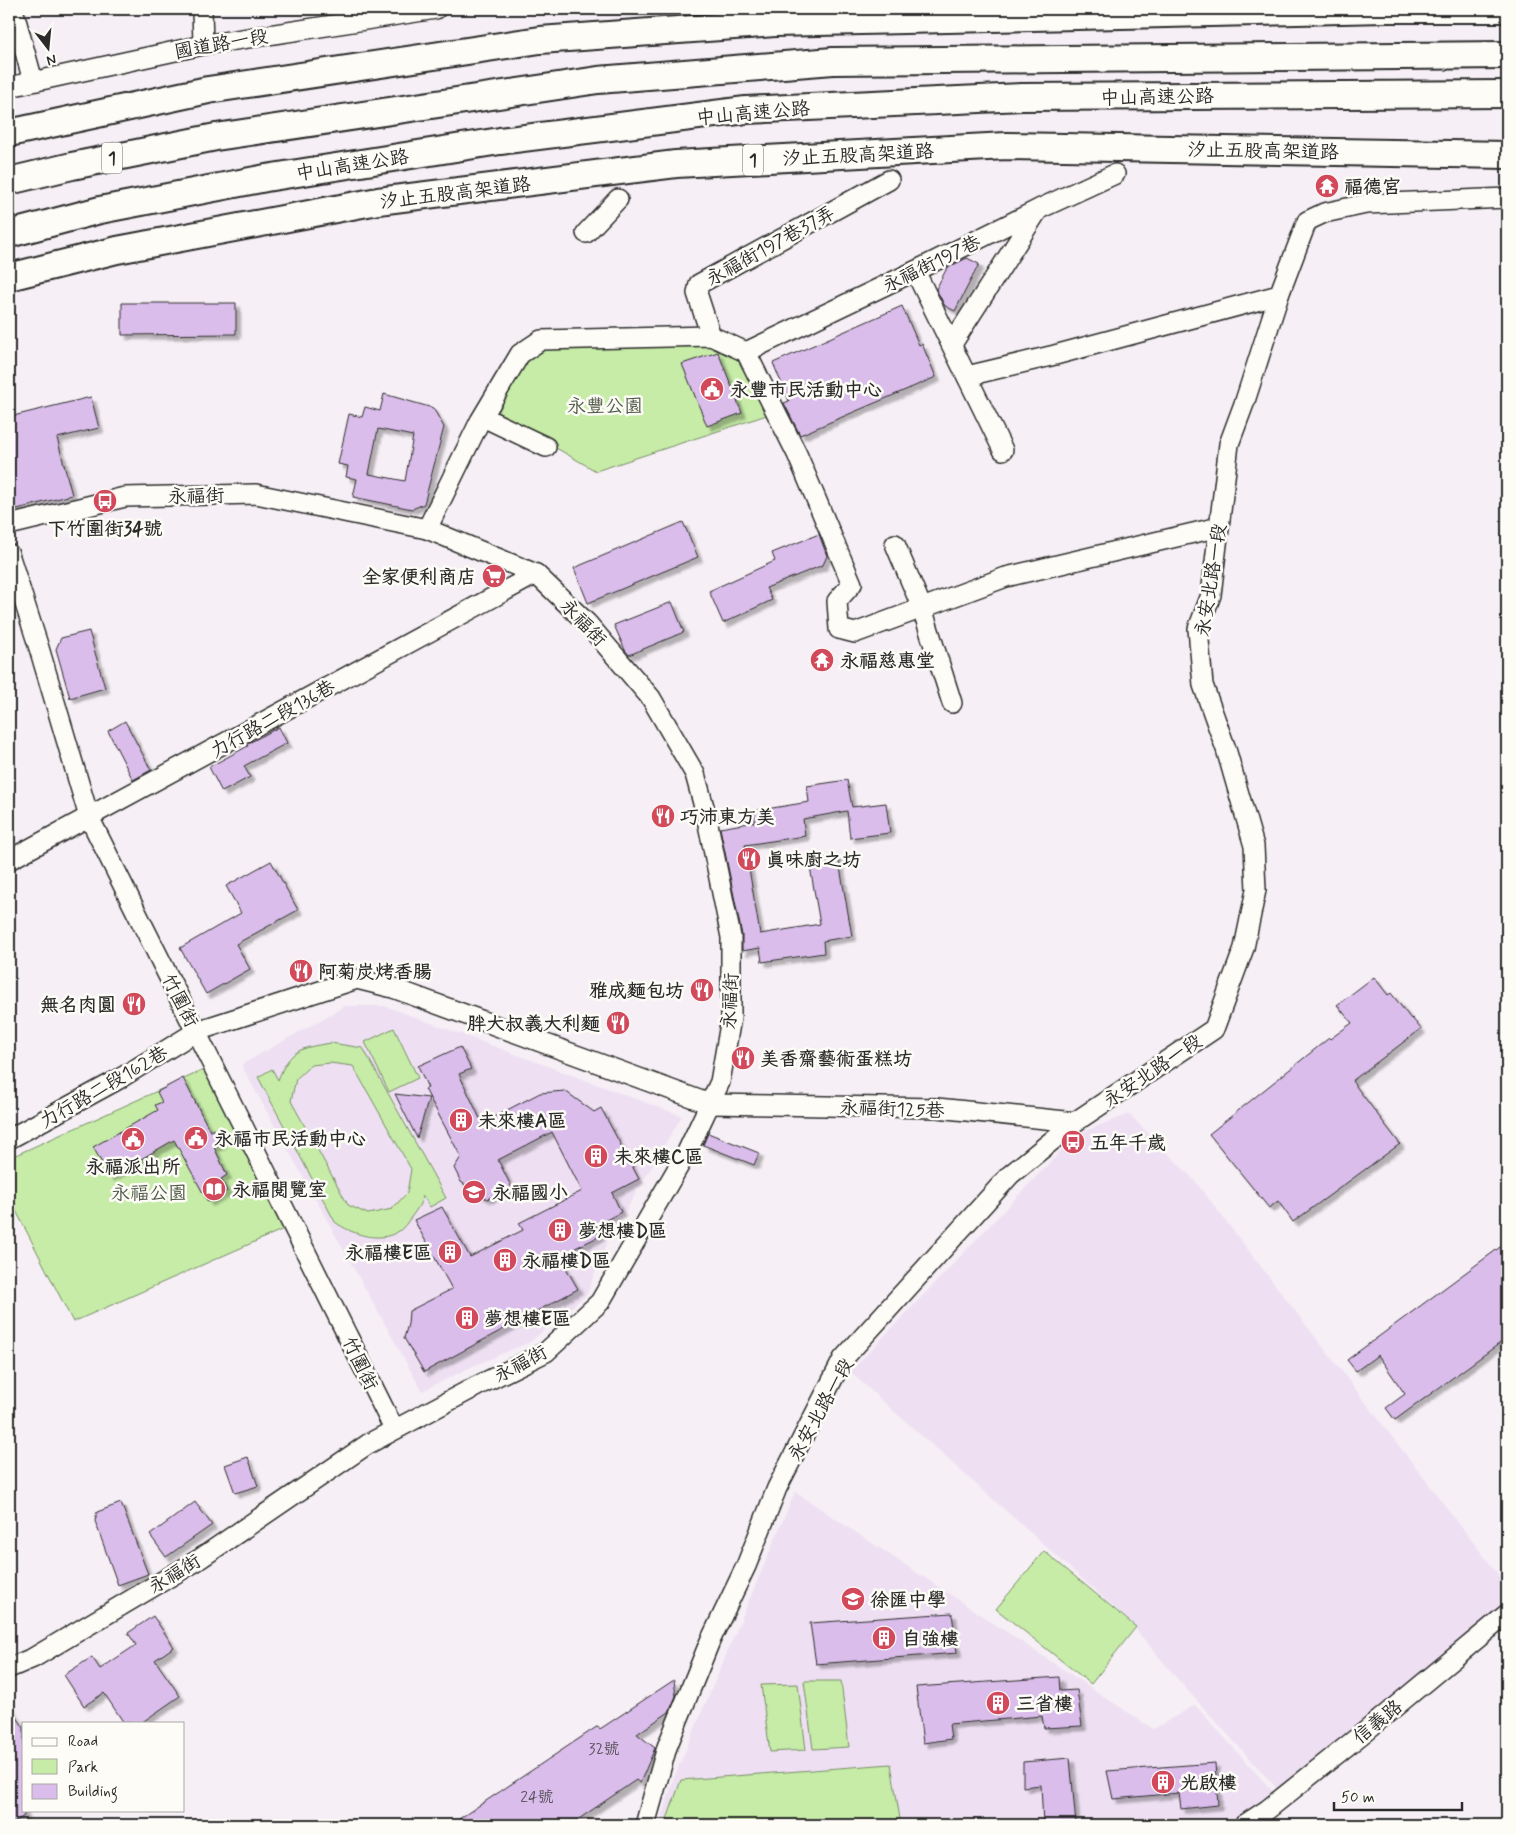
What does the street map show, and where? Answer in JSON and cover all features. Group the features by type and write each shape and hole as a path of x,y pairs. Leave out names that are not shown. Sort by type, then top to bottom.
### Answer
{"highway":[{"path":"9,133 208,90 540,40 775,22 1386,9 1507,9"},
{"name":"中山高速公路","path":"9,181 216,136 598,80 833,61 1507,55"},
{"name":"中山高速公路","path":"9,234 100,210 266,178 500,141 746,110 1022,97 1507,94"},
{"name":"汐止五股高架道路","path":"9,277 117,250 378,201 676,164 1006,146 1507,155"}],"street":[{"path":"13,9 33,81"},
{"path":"202,9 203,44"},
{"name":"國道路一段","path":"9,87 203,44 436,9"},
{"name":"永福街197巷","path":"746,352 915,271 1039,208 1115,174"},
{"name":"永福街197巷37弄","path":"711,336 697,293 699,284 889,180"},
{"name":"永安北路一段","path":"645,1825 668,1747 710,1641 743,1574 777,1488 844,1359 1010,1174 1075,1122 1214,1029 1244,948 1256,890 1254,846 1226,749 1203,685 1198,629 1212,594 1229,444 1279,295 1307,221 1324,212 1366,204 1507,198"},
{"path":"586,233 618,199"},
{"path":"952,344 1039,208"},
{"path":"915,271 1003,450"},
{"path":"967,376 1279,295"},
{"path":"428,529 483,417 520,354 542,340 711,336 746,352 797,454 852,584 837,601 839,629 854,633 1006,577 1219,526"},
{"path":"483,417 546,447"},
{"name":"永福街","path":"9,526 125,496 256,494 428,529 536,574 587,624 651,698 695,774 706,814 731,937 731,1018 720,1082 687,1152 600,1302 546,1352 368,1444 198,1560 33,1658 9,1668"},
{"path":"895,544 922,608 952,703"},
{"name":"竹圍街","path":"9,554 89,817 394,1430"},
{"name":"力行路二段136巷","path":"9,860 536,574"},
{"name":"力行路二段162巷","path":"9,1138 119,1079 197,1031 356,979 392,988 710,1104"},
{"name":"永福街125巷","path":"710,1104 937,1108 1075,1122"},
{"name":"信義路","path":"1244,1825 1267,1810 1367,1730 1507,1614"},
{"path":"9,1652 33,1658"}],"shaded area":[{"name":"永福國小","path":"345,1006 385,1006 682,1116 608,1240 587,1294 530,1342 471,1367 422,1391 241,1065"},
{"path":"1129,1114 1195,1181 1507,1586 1498,1609 1281,1793 1180,1682 1125,1617 850,1372 1077,1134"},
{"name":"徐匯中學","path":"795,1492 1153,1729 1195,1705 1278,1797 1234,1825 660,1825 673,1780"}],"green space":[{"name":"永豐公園","path":"718,345 736,359 749,375 767,415 596,471 497,414 526,356 545,348"},
{"path":"394,1028 418,1078 389,1092 365,1042"},
{"path":"331,1043 363,1048 446,1198 430,1207 423,1196 419,1206 404,1226 391,1235 375,1237 357,1234 335,1222 258,1077 272,1069 278,1080 282,1070 292,1056 304,1049","holes":["330,1063 353,1066 411,1169 407,1193 392,1209 368,1214 348,1205 291,1101 296,1079 311,1065"]},
{"name":"永福公園","path":"206,1069 286,1228 73,1322 9,1197 9,1158"},
{"path":"1044,1551 1136,1627 1091,1684 996,1609"},
{"path":"804,1681 841,1681 849,1747 813,1749"},
{"path":"798,1684 806,1750 770,1752 761,1685"},
{"path":"891,1764 901,1825 665,1825 681,1780"}],"building":[{"path":"967,258 979,264 955,311 945,306 936,289 947,268"},
{"path":"122,303 236,303 236,334 122,335"},
{"path":"902,306 919,345 922,344 936,377 800,435 784,403 789,401 773,363"},
{"name":"永豐市民活動中心","path":"718,352 742,413 707,426 682,364"},
{"path":"384,394 433,408 444,427 424,504 412,509 353,497 357,479 346,477 348,466 338,464 349,414 362,417 365,407 380,411","holes":["378,429 413,436 405,481 369,474"]},
{"path":"91,397 99,428 57,438 72,495 9,511 9,417"},
{"path":"683,522 698,557 588,603 574,568"},
{"path":"819,534 827,556 823,565 766,588 772,600 723,623 709,591 775,561 772,553"},
{"path":"672,602 684,632 629,655 614,625"},
{"path":"89,631 105,688 70,698 56,649 61,638"},
{"path":"125,721 151,770 133,780 108,731"},
{"path":"279,727 287,743 244,766 250,777 222,792 209,767"},
{"path":"847,780 852,807 886,803 890,833 850,838 847,811 803,819 805,836 745,845 760,934 820,924 809,861 838,856 852,936 823,941 824,953 762,962 760,948 742,951 742,935 720,828 755,822 754,811 809,802 807,786"},
{"path":"271,861 298,910 236,944 250,969 206,994 180,948 241,913 226,886"},
{"path":"1374,977 1388,995 1391,993 1421,1029 1352,1081 1400,1144 1293,1222 1278,1201 1269,1208 1209,1134 1329,1038 1352,1023 1337,1005"},
{"path":"460,1047 471,1069 459,1074 482,1123 540,1093 565,1091 594,1112 601,1108 639,1179 612,1193 621,1212 595,1226 600,1236 559,1256 578,1289 424,1372 404,1338 409,1311 452,1289 414,1220 442,1207 470,1257 523,1230 519,1223 582,1191 552,1132 498,1160 512,1188 487,1199 461,1182 454,1168 461,1157 425,1089 428,1088 418,1066"},
{"name":"永福市民活動中心","path":"183,1078 210,1131 214,1129 222,1144 214,1147 227,1175 221,1179 227,1191 208,1202 174,1140 110,1177 93,1147 158,1110 155,1105 162,1102 157,1092"},
{"path":"395,1094 429,1098 417,1138"},
{"path":"708,1133 759,1153 754,1165 703,1145"},
{"path":"1507,1242 1507,1338 1395,1420 1386,1408 1405,1394 1378,1355 1356,1371 1347,1360"},
{"path":"248,1457 258,1486 235,1493 225,1465"},
{"path":"195,1502 212,1525 166,1557 150,1535"},
{"path":"121,1503 148,1574 118,1585 95,1521 97,1512"},
{"name":"自強樓","path":"952,1613 957,1653 816,1664 810,1623"},
{"path":"153,1616 174,1647 155,1660 180,1696 142,1722 123,1722 104,1693 84,1706 64,1675 92,1657 100,1669 136,1645 128,1633"},
{"name":"三省樓","path":"1059,1677 1060,1691 1077,1690 1082,1726 1044,1728 1042,1716 949,1724 951,1739 923,1743 916,1687"},
{"path":"674,1680 676,1696 669,1712 637,1734 655,1748 640,1783 636,1780 570,1825 450,1825 598,1726 600,1729"},
{"path":"9,1705 22,1725 22,1812 24,1812 24,1816 10,1825"},
{"path":"1070,1758 1076,1825 1043,1825 1041,1785 1023,1787 1023,1762"},
{"name":"光啟樓","path":"1215,1763 1218,1805 1181,1809 1179,1793 1113,1799 1107,1771"}],"place":[{"name":"福德宮","path":"1327,186"},
{"name":"永豐市民活動中心","path":"712,389"},
{"name":"下竹圍街34號","path":"105,501"},
{"name":"全家便利商店","path":"494,576"},
{"name":"永福慈惠堂","path":"822,660"},
{"name":"巧沛東方美","path":"663,816"},
{"name":"真味廚之坊","path":"749,859"},
{"name":"阿菊炭烤香腸","path":"301,971"},
{"name":"雅成麵包坊","path":"702,990"},
{"name":"無名肉圓","path":"134,1004"},
{"name":"胖大叔義大利麵","path":"618,1023"},
{"name":"美香齋藝術蛋糕坊","path":"743,1058"},
{"name":"未來樓A區","path":"461,1120"},
{"name":"永福市民活動中心","path":"196,1138"},
{"name":"永福派出所","path":"133,1139"},
{"name":"五年千歲","path":"1073,1142"},
{"name":"未來樓C區","path":"596,1156"},
{"name":"永福閱覽室","path":"214,1189"},
{"name":"永福國小","path":"474,1192"},
{"name":"夢想樓D區","path":"560,1230"},
{"name":"永福樓E區","path":"450,1252"},
{"name":"永福樓D區","path":"505,1260"},
{"name":"夢想樓E區","path":"467,1318"},
{"name":"徐匯中學","path":"853,1599"},
{"name":"自強樓","path":"884,1638"},
{"name":"三省樓","path":"998,1703"},
{"name":"光啟樓","path":"1163,1782"}]}
